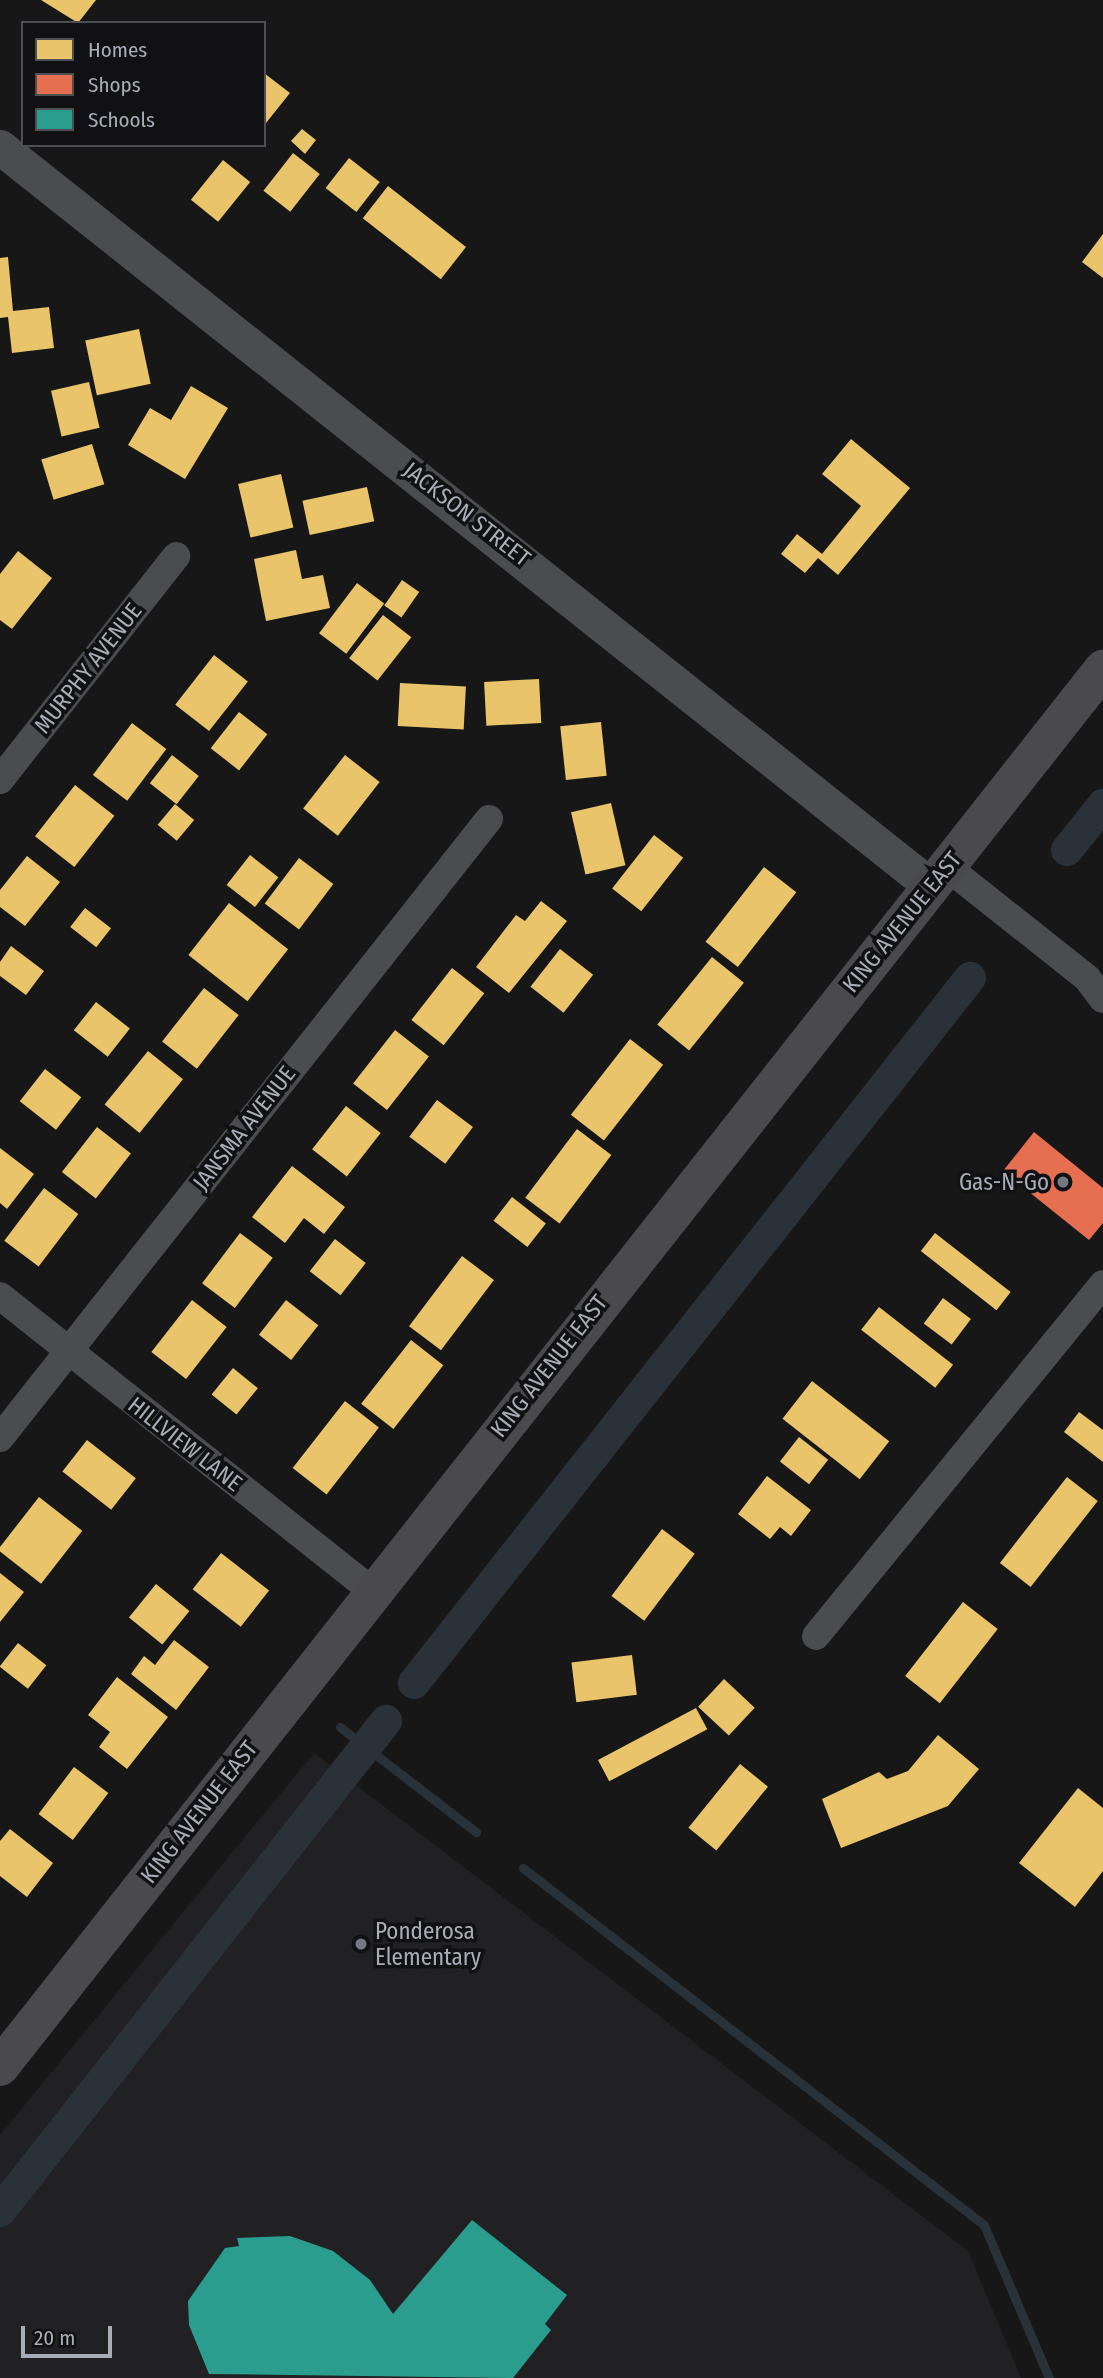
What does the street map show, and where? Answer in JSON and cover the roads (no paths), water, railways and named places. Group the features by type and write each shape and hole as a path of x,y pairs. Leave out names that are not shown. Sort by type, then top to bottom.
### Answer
{"main road":[{"name":"KING AVENUE EAST","path":"0,2067 371,1590 1103,669"}],"street":[{"name":"JACKSON STREET","path":"0,147 939,876 1087,978 1103,999"},
{"name":"MURPHY AVENUE","path":"0,780 176,556"},
{"name":"JANSMA AVENUE","path":"0,1438 489,819"},
{"path":"816,1636 1103,1284"},
{"name":"HILLVIEW LANE","path":"0,1297 371,1590"}],"waterway":[{"path":"1067,850 1103,805"},
{"path":"414,1683 970,978"},
{"path":"0,2211 386,1721"},
{"path":"340,1727 476,1832"},
{"path":"523,1868 984,2225 1049,2378"}],"place":[{"name":"Gas-N-Go","path":"1063,1182"},
{"name":"Ponderosa Elementary","path":"361,1944"}]}
